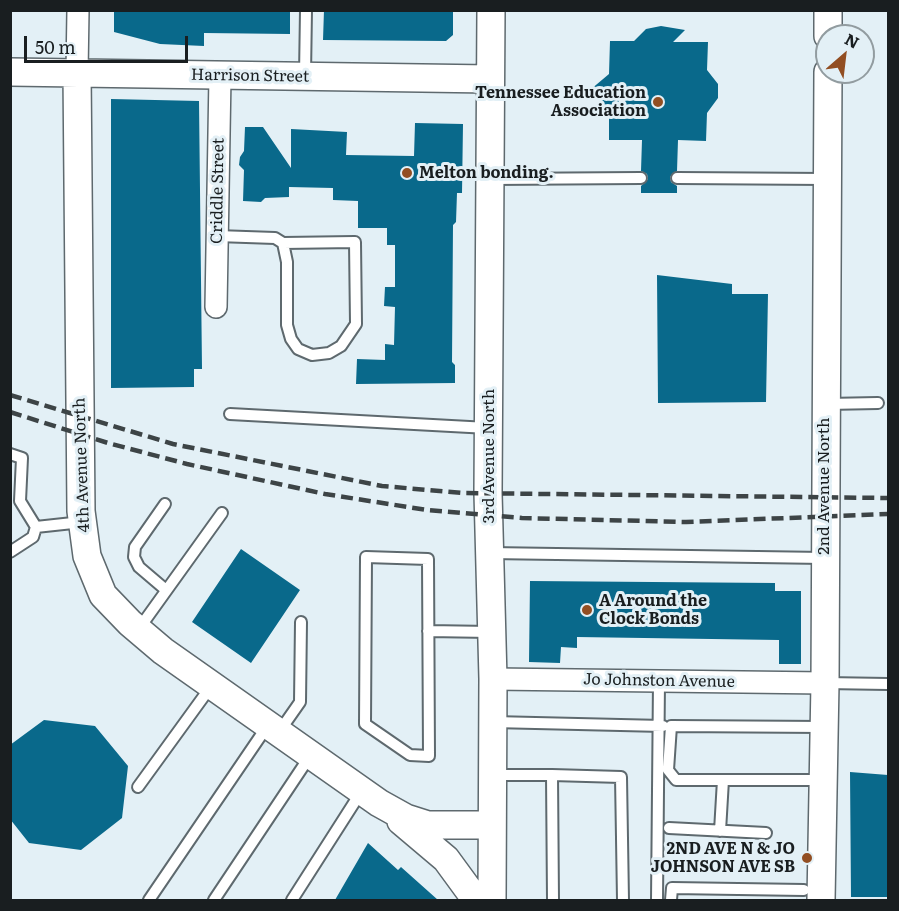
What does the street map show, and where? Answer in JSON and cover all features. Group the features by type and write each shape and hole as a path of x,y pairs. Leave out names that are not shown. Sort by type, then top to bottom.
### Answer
{"street":[{"name":"4th Avenue North","path":"78,10 82,522 87,556 103,594 138,630 212,685 370,797 405,818 428,825 492,825"},
{"name":"3rd Avenue North","path":"491,10 489,428 493,679 492,900"},
{"name":"Harrison Street","path":"10,72 490,79"},
{"name":"Criddle Street","path":"216,307 220,76"},
{"name":"2nd Avenue North","path":"813,895 823,780 825,682 828,84"},
{"name":"Jo Johnston Avenue","path":"493,679 825,682"},
{"path":"370,797 446,859 476,900"}],"lane":[{"path":"305,78 306,10"},
{"path":"490,179 641,178"},
{"path":"677,178 828,179"},
{"path":"217,236 275,238 283,243 355,242 356,324 341,346 329,353 312,354 298,349 291,339 287,325 287,262 283,243"},
{"path":"825,404 878,403"},
{"path":"230,414 489,428"},
{"path":"10,454 22,458 15,500 36,527"},
{"path":"165,504 135,547 135,557 139,567 166,590"},
{"path":"138,630 222,513"},
{"path":"36,527 82,522"},
{"path":"10,552 33,537 36,527"},
{"path":"490,553 824,558"},
{"path":"366,557 428,560 428,631 429,756 410,756 365,724 366,557"},
{"path":"149,900 274,728 300,702 301,622"},
{"path":"428,631 492,632"},
{"path":"657,900 659,681"},
{"path":"825,682 888,684"},
{"path":"138,787 212,685"},
{"path":"493,722 824,727"},
{"path":"671,726 668,770 676,780 823,780"},
{"path":"214,900 311,755"},
{"path":"492,775 621,777 623,900"},
{"path":"552,775 553,900"},
{"path":"720,831 723,780"},
{"path":"292,900 370,797"},
{"path":"669,828 766,833"},
{"path":"671,900 672,888 813,895"}],"building":[{"path":"114,10 290,10 290,34 204,33 204,46 160,44 114,32"},
{"path":"324,10 453,10 453,35 446,41 323,40"},
{"name":"Tennessee Education Association","path":"661,26 685,30 673,42 708,42 707,70 718,84 718,98 707,113 706,141 678,140 677,171 670,177 671,182 677,186 677,193 641,193 641,186 648,179 647,174 641,171 642,140 609,140 609,111 590,90 609,74 610,41 634,41 646,29"},
{"path":"111,99 199,101 202,369 194,369 194,387 111,388"},
{"path":"415,123 463,124 462,193 457,193 456,222 453,225 452,362 455,365 455,383 356,384 357,359 385,360 385,344 394,345 395,307 384,306 385,287 395,287 395,245 387,245 387,228 358,228 358,201 333,200 333,188 289,187 289,197 265,198 261,202 243,201 244,170 239,165 244,151 245,127 263,127 291,168 291,129 347,132 346,155 414,156"},
{"path":"657,275 732,284 732,294 768,294 766,402 658,403"},
{"path":"241,549 300,590 251,663 192,622"},
{"path":"530,581 775,583 775,591 801,591 801,664 779,664 779,640 577,637 577,648 561,647 560,663 529,662"},
{"path":"44,720 95,726 128,766 122,818 81,850 29,843 10,819 10,745"},
{"path":"850,772 888,775 888,897 851,897"},
{"path":"368,843 398,870 401,867 438,900 335,900"}],"railway":[{"path":"10,395 173,444 382,486 463,493 888,498"},
{"path":"10,412 108,443 187,464 325,494 427,510 522,518 686,522 888,514"}],"place":[{"name":"Tennessee Education Association","path":"658,102"},
{"name":"Melton bonding.","path":"407,173"},
{"name":"A Around the Clock Bonds","path":"587,610"},
{"name":"2ND AVE N & JO JOHNSON AVE SB","path":"807,858"}]}
